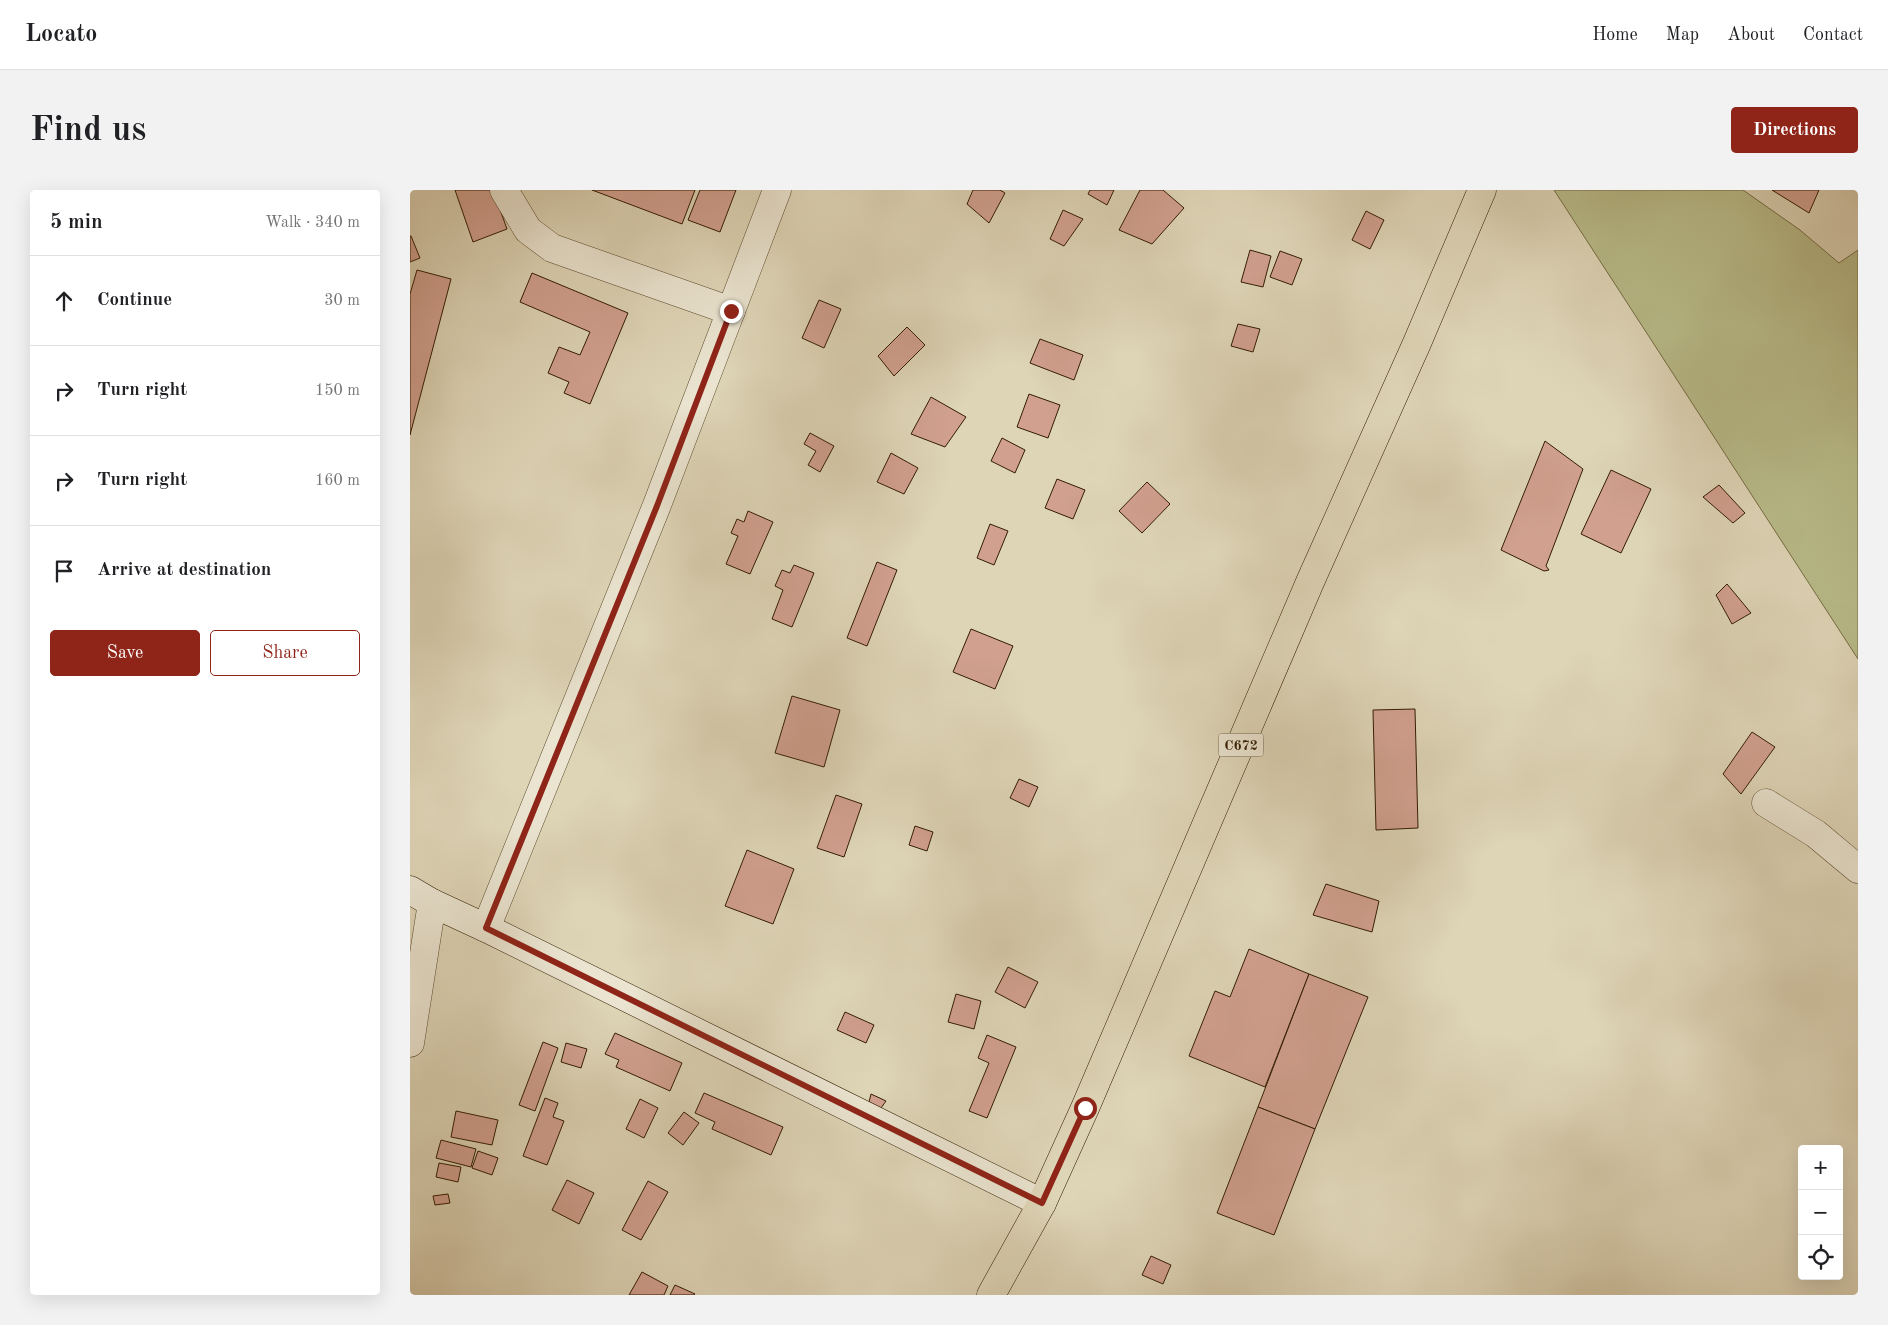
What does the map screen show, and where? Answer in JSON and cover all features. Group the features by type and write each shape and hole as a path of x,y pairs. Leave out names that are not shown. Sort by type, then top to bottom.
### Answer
{"main road":[{"name":"C672","path":"991,1295 1042,1203 1196,851 1306,591 1417,343 1482,190"}],"street":[{"path":"504,190 528,230 552,248 731,311"},
{"path":"486,928 657,506 777,190"},
{"path":"1766,803 1816,834 1858,869"},
{"path":"410,1043 421,897 1042,1203"}],"green space":[{"path":"1554,190 1743,190 1800,230 1839,263 1858,250 1858,659"}],"building":[{"path":"455,190 493,190 507,229 473,242"},
{"path":"592,190 695,190 682,224"},
{"path":"700,190 736,190 720,232 688,220"},
{"path":"973,190 1000,190 1005,193 989,223 967,204"},
{"path":"1090,190 1114,190 1107,205 1088,194"},
{"path":"1140,190 1163,190 1184,208 1152,244 1119,230"},
{"path":"1772,190 1819,190 1809,213"},
{"path":"1063,210 1083,219 1064,246 1050,239"},
{"path":"1366,211 1384,220 1370,249 1352,240"},
{"path":"410,236 420,258 410,262"},
{"path":"1250,250 1271,256 1263,287 1241,282"},
{"path":"1280,251 1302,259 1292,285 1270,277"},
{"path":"417,270 451,279 410,435 410,294"},
{"path":"532,273 628,313 590,404 564,393 569,382 548,373 559,347 580,355 590,332 520,302"},
{"path":"819,300 841,309 824,348 802,338"},
{"path":"1238,324 1260,329 1253,352 1231,346"},
{"path":"907,327 925,345 894,376 878,356"},
{"path":"1040,339 1083,355 1074,380 1030,363"},
{"path":"1029,394 1060,405 1048,438 1017,427"},
{"path":"931,397 966,417 945,447 911,434"},
{"path":"810,433 834,446 820,472 808,465 816,451 804,444"},
{"path":"1002,438 1025,450 1015,473 991,461"},
{"path":"1545,441 1583,469 1546,566 1549,570 1544,571 1501,550"},
{"path":"891,453 918,468 904,494 877,482"},
{"path":"1611,470 1651,489 1621,553 1581,534"},
{"path":"1057,479 1085,490 1073,519 1045,508"},
{"path":"1147,482 1170,504 1142,533 1119,511"},
{"path":"1719,485 1745,513 1733,523 1703,497"},
{"path":"748,511 773,522 750,574 726,564 738,536 731,533 737,519 744,522"},
{"path":"990,524 1008,531 994,565 977,558"},
{"path":"877,562 897,570 867,646 847,638"},
{"path":"794,565 814,573 792,627 772,619 783,590 775,586 782,570 790,573"},
{"path":"1727,584 1751,613 1732,624 1716,595"},
{"path":"971,629 1013,646 995,689 953,672"},
{"path":"792,696 840,710 824,767 775,753"},
{"path":"1415,709 1418,828 1376,830 1373,710"},
{"path":"1752,732 1775,747 1741,794 1723,774"},
{"path":"1019,779 1038,787 1029,807 1010,798"},
{"path":"836,795 862,804 844,857 817,848"},
{"path":"915,826 933,832 927,851 909,845"},
{"path":"747,850 794,869 773,924 725,906"},
{"path":"1326,884 1379,901 1372,932 1313,915"},
{"path":"1249,949 1309,974 1265,1087 1189,1056 1215,991 1230,997"},
{"path":"1008,967 1038,982 1025,1008 995,992"},
{"path":"1309,974 1368,997 1315,1129 1258,1107"},
{"path":"956,994 981,1001 974,1029 948,1022"},
{"path":"845,1012 874,1025 866,1043 837,1030"},
{"path":"615,1033 682,1063 670,1091 616,1067 619,1060 605,1054"},
{"path":"987,1035 1016,1047 987,1118 969,1111 989,1063 978,1058"},
{"path":"543,1042 558,1048 535,1111 519,1105"},
{"path":"566,1043 587,1049 581,1068 561,1062"},
{"path":"704,1093 783,1127 771,1155 712,1129 715,1122 695,1113"},
{"path":"871,1094 886,1101 881,1108 869,1102"},
{"path":"545,1098 558,1103 553,1117 564,1121 547,1165 523,1156"},
{"path":"640,1099 658,1108 644,1138 626,1129"},
{"path":"1258,1107 1315,1129 1274,1235 1217,1213"},
{"path":"456,1111 498,1120 492,1145 451,1137"},
{"path":"684,1112 699,1123 683,1145 668,1133"},
{"path":"441,1140 476,1149 471,1167 436,1158"},
{"path":"478,1151 498,1158 492,1175 472,1168"},
{"path":"439,1163 461,1167 458,1182 436,1177"},
{"path":"567,1180 594,1193 579,1224 552,1210"},
{"path":"648,1181 668,1192 641,1240 622,1230"},
{"path":"448,1194 450,1203 435,1205 433,1196"},
{"path":"1151,1256 1171,1265 1163,1284 1142,1275"},
{"path":"642,1272 668,1286 664,1295 629,1295"},
{"path":"675,1285 695,1294 670,1295"}],"route":[{"path":"731,311 657,506 486,928 1042,1203 1085,1108"}]}
